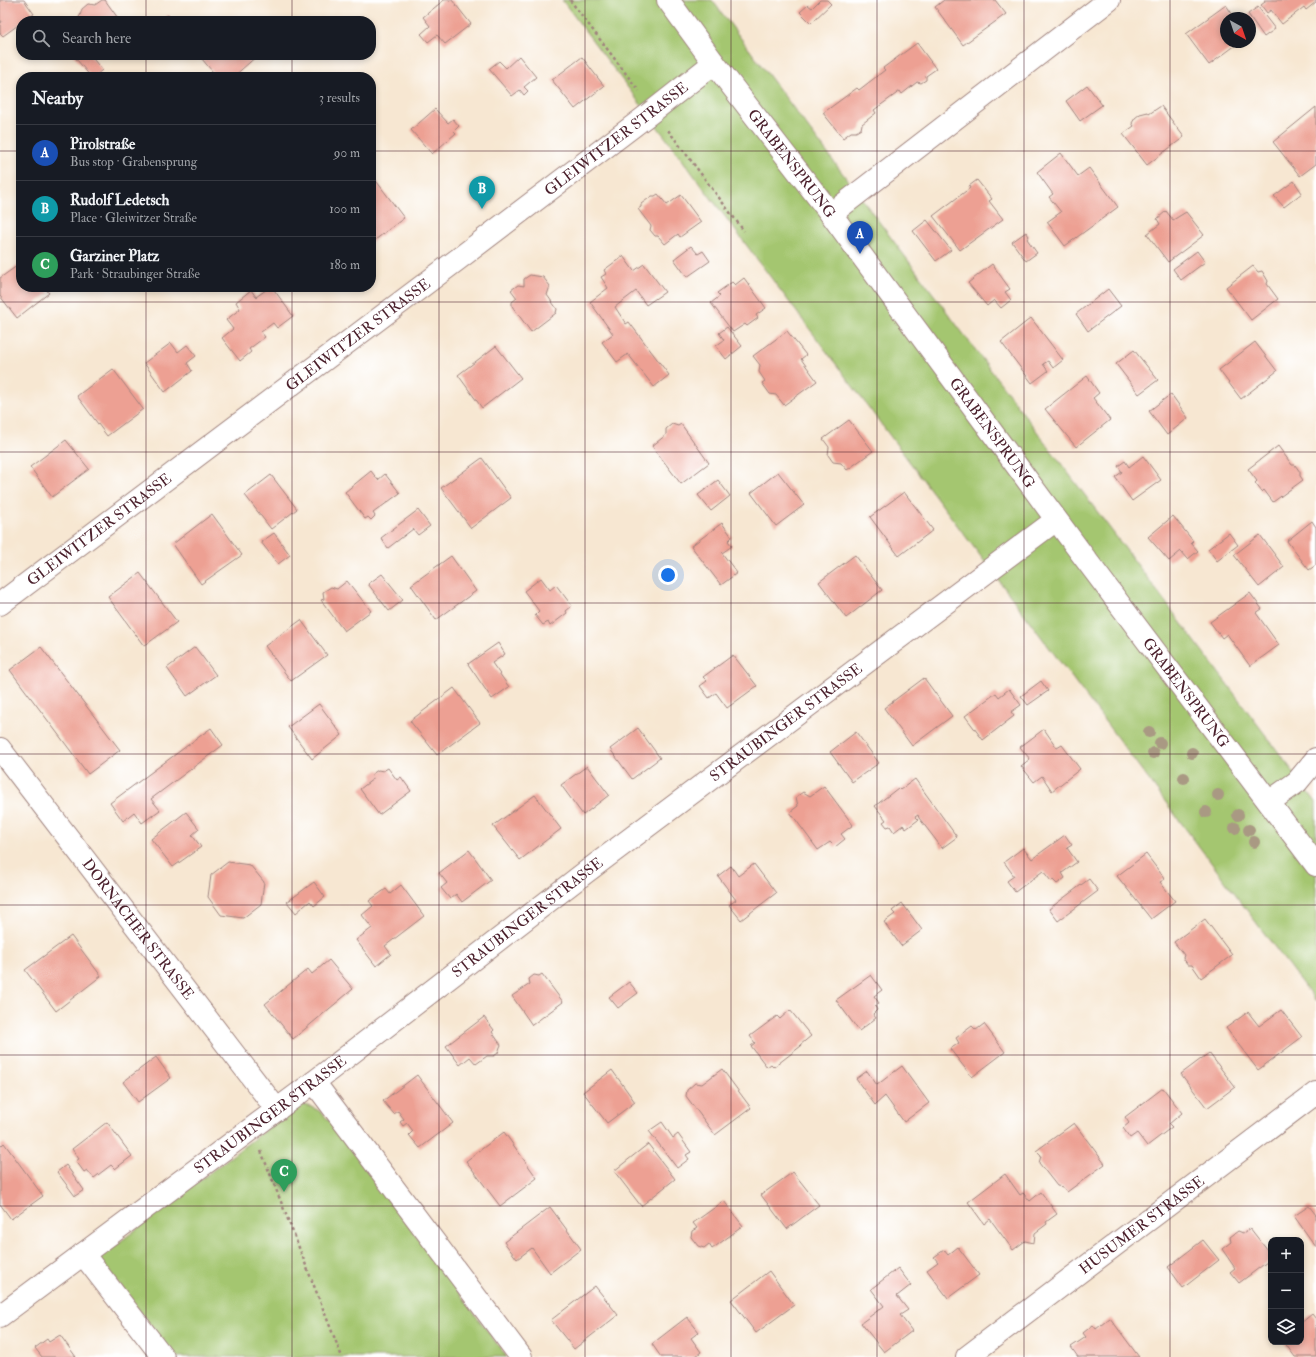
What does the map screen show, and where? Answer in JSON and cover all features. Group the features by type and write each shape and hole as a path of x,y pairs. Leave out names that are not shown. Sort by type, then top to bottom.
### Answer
{"street":[{"name":"GRABENSPRUNG","path":"668,0 714,63 831,214 1056,520 1316,865"},
{"path":"831,214 1109,0"},
{"name":"GLEIWITZER STRASSE","path":"0,604 470,251 714,63"},
{"name":"STRAUBINGER STRASSE","path":"0,1316 277,1110 586,872 1056,520"},
{"name":"DORNACHER STRASSE","path":"0,749 277,1110"},
{"path":"1269,802 1297,782 1316,759"},
{"path":"314,1082 521,1357"},
{"name":"HUSUMER STRASSE","path":"967,1357 1316,1093"},
{"path":"83,1254 164,1357"}],"path":[{"path":"252,1128 342,1357"}],"green space":[{"path":"562,0 712,0 1316,802 1316,1002"},
{"path":"299,1104 312,1107 320,1111 335,1127 507,1357 175,1357 99,1258"}],"building":[{"path":"0,0 24,0 34,14 31,16 16,16 16,27 3,36 0,33 0,23 2,22 0,19"},
{"path":"102,0 105,0 116,16 80,16 82,9 88,4 95,5"},
{"path":"444,0 452,0 471,24 445,44 437,35 428,42 421,34 430,26 423,17"},
{"path":"820,0 827,0 831,4 811,23 800,12 808,5 812,8"},
{"path":"944,0 995,0 1006,14 963,45 935,7"},
{"path":"1264,0 1316,0 1316,2 1306,10 1304,7 1282,24 1271,10 1267,13 1261,5 1265,2"},
{"path":"1226,5 1231,12 1220,12 1220,48 1232,48 1209,65 1186,34"},
{"path":"1258,7 1275,29 1264,37 1256,26 1256,12 1251,12"},
{"path":"917,43 936,69 926,76 926,80 921,83 917,82 902,94 900,91 874,110 876,113 862,124 861,129 856,132 851,132 843,138 823,113 857,88 859,90 885,70 883,68"},
{"path":"519,56 536,77 524,87 528,91 524,95 520,90 512,96 489,69 499,61 506,68"},
{"path":"582,57 604,86 575,109 552,80"},
{"path":"77,60 94,60 102,70 100,72 87,72"},
{"path":"203,60 252,60 239,72 213,72"},
{"path":"1087,85 1102,105 1080,121 1066,101"},
{"path":"1161,106 1184,137 1147,165 1123,134 1134,126 1132,123 1140,114 1148,112 1149,114"},
{"path":"1316,107 1316,164 1300,176 1273,142"},
{"path":"435,109 448,123 453,119 459,126 454,131 456,133 432,154 411,130"},
{"path":"1061,153 1078,176 1089,168 1118,207 1065,246 1047,222 1061,212 1049,197 1053,194 1037,172"},
{"path":"977,180 992,199 989,201 1003,219 960,250 933,216 970,188 969,186"},
{"path":"376,181 404,218 376,239"},
{"path":"1294,181 1302,193 1284,207 1274,196"},
{"path":"658,194 667,205 681,195 701,222 680,237 678,234 665,244 650,230 651,226 638,209 641,207 641,204 652,196"},
{"path":"1166,211 1173,220 1186,212 1204,235 1168,262 1147,234 1160,224 1157,219"},
{"path":"927,220 951,250 936,261 913,231"},
{"path":"1026,232 1029,236 1027,239 1037,253 1026,261 1012,242"},
{"path":"691,246 698,254 703,251 710,261 687,277 674,259"},
{"path":"1197,251 1205,262 1181,280 1173,269"},
{"path":"623,256 634,271 644,264 665,292 646,305 636,291 615,307 626,324 629,322 669,375 654,387 628,354 617,362 602,342 613,334 590,302 608,288 601,277 606,274 604,270"},
{"path":"992,264 1010,289 1005,292 1011,300 1001,308 994,300 987,306 968,283"},
{"path":"1253,266 1258,272 1262,271 1268,281 1267,284 1278,299 1251,320 1226,287"},
{"path":"16,267 16,292 49,293 17,318 0,296 0,278"},
{"path":"530,275 543,277 550,286 547,295 557,309 556,313 531,332 512,306 512,302 517,298 511,290 518,285 524,286 524,279"},
{"path":"744,278 766,308 756,315 758,318 747,326 745,324 733,332 711,303 720,296 717,293 732,282 735,285"},
{"path":"1108,289 1121,306 1088,331 1076,314"},
{"path":"248,292 252,292 256,297 263,292 276,292 293,316 277,328 273,323 261,332 265,337 249,349 251,352 240,361 222,338 233,329 226,320 240,309 236,302"},
{"path":"1031,318 1063,360 1053,368 1048,361 1043,364 1048,371 1032,383 1001,342"},
{"path":"727,327 742,346 726,359 716,346 724,340 719,333"},
{"path":"787,331 806,355 801,359 817,381 784,405 776,395 770,394 762,383 765,381 759,372 760,365 753,356"},
{"path":"1255,342 1277,371 1241,399 1219,370"},
{"path":"171,343 178,352 187,345 196,356 187,363 192,371 165,392 144,363"},
{"path":"496,346 521,378 482,408 458,375"},
{"path":"1134,350 1158,380 1139,394 1116,364"},
{"path":"113,369 143,409 107,436 77,396"},
{"path":"1087,376 1099,393 1093,398 1110,420 1076,447 1045,409"},
{"path":"1171,394 1188,418 1167,435 1149,411"},
{"path":"849,420 873,451 847,470 841,463 833,462 828,455 829,447 823,439"},
{"path":"672,424 678,426 681,424 709,463 681,484 652,446 666,435 666,429"},
{"path":"66,440 89,469 52,497 30,467"},
{"path":"1278,446 1292,465 1295,465 1303,480 1273,502 1264,490 1262,492 1255,483 1257,481 1248,469"},
{"path":"1143,456 1161,480 1132,501 1115,477 1122,472 1118,466 1125,461 1129,467"},
{"path":"482,458 511,498 471,528 441,488"},
{"path":"371,471 378,480 385,474 400,493 373,513 375,516 371,520 368,517 365,519 345,492"},
{"path":"778,472 804,505 776,526 751,493"},
{"path":"271,475 297,509 271,529 245,495"},
{"path":"718,480 730,496 711,511 698,495"},
{"path":"904,492 933,530 899,556 870,517"},
{"path":"418,510 430,526 418,535 413,529 388,548 381,538"},
{"path":"212,514 242,555 201,584 173,544"},
{"path":"1173,516 1193,541 1191,543 1198,551 1188,559 1181,551 1169,561 1148,537"},
{"path":"1312,521 1316,527 1316,565 1309,570 1287,541"},
{"path":"722,523 732,537 728,541 732,546 722,553 737,573 721,585 691,546"},
{"path":"274,533 290,555 278,564 261,542"},
{"path":"1229,533 1238,545 1217,561 1208,549"},
{"path":"1260,535 1284,567 1259,587 1234,555"},
{"path":"855,555 882,590 846,618 819,582"},
{"path":"451,556 476,591 436,620 411,585"},
{"path":"140,573 177,622 144,646 108,597"},
{"path":"382,574 403,600 389,611 368,584"},
{"path":"541,578 550,590 556,585 572,606 566,611 567,613 550,626 548,622 543,625 535,615 539,611 524,591"},
{"path":"347,581 371,611 344,631 321,600 324,599 323,592 331,587 337,589"},
{"path":"1250,593 1262,609 1256,613 1279,645 1250,666 1227,634 1222,638 1210,622"},
{"path":"301,620 327,655 291,681 265,646"},
{"path":"498,643 505,654 492,663 509,687 492,699 468,664"},
{"path":"41,647 120,750 88,774 10,670"},
{"path":"195,647 216,675 187,696 167,668"},
{"path":"733,655 757,686 727,708 716,693 709,698 700,686 707,681 703,677"},
{"path":"924,678 952,716 912,746 884,708"},
{"path":"1041,681 1048,691 1028,705 1021,696"},
{"path":"454,688 480,723 437,755 410,721"},
{"path":"1009,689 1021,705 1011,712 1014,716 983,740 965,716 996,693 999,697"},
{"path":"319,704 342,735 312,759 288,727"},
{"path":"211,728 223,745 151,799 160,810 142,823 134,812 123,821 110,803"},
{"path":"638,728 660,758 632,779 610,749"},
{"path":"1044,729 1057,748 1062,745 1080,769 1052,791 1042,776 1034,782 1021,766 1030,759 1020,747"},
{"path":"856,732 879,763 852,782 830,752"},
{"path":"587,766 609,795 583,815 561,785"},
{"path":"388,768 397,780 401,777 411,791 379,815 360,789 373,779 372,774 378,770 383,771"},
{"path":"915,779 957,837 942,848 918,815 915,817 918,820 906,829 903,825 894,832 890,826 887,827 883,822 886,820 875,806 898,788 900,790"},
{"path":"824,786 853,825 841,834 845,839 835,847 830,842 818,850 790,812 798,806 796,797 803,792 810,796"},
{"path":"535,795 561,829 520,860 493,826"},
{"path":"186,812 199,829 192,835 201,847 173,867 151,839"},
{"path":"1065,835 1072,845 1067,848 1077,862 1062,873 1065,878 1057,884 1053,880 1051,881 1043,871 1015,892 1007,881 1014,876 1004,862 1023,848 1032,859"},
{"path":"469,850 491,880 462,902 456,894 450,899 441,888 447,883 439,873"},
{"path":"1146,854 1165,879 1160,882 1175,901 1151,919 1117,876"},
{"path":"228,862 250,865 264,882 261,904 243,918 221,915 208,897 211,875"},
{"path":"754,864 776,893 741,920 729,905 736,900 718,876 731,866 738,876"},
{"path":"1089,879 1098,891 1058,921 1049,909"},
{"path":"314,882 325,897 314,906 310,901 296,913 287,902"},
{"path":"401,885 424,916 385,946 391,954 376,966 356,940 372,928 362,915 373,906 369,901 386,889 390,894"},
{"path":"902,903 922,930 901,946 884,922 895,914 892,911"},
{"path":"1205,919 1232,955 1201,978 1192,965 1188,965 1183,958 1184,955 1174,942"},
{"path":"71,936 101,976 56,1011 25,970"},
{"path":"329,960 353,989 293,1039 265,1004 308,969 312,974"},
{"path":"542,974 563,1002 532,1025 512,996 530,984 529,979 534,975 539,976"},
{"path":"871,975 882,990 874,996 879,1003 875,1006 877,1010 873,1014 876,1018 859,1031 836,1000"},
{"path":"629,982 638,993 618,1008 609,997"},
{"path":"790,1010 811,1036 800,1045 801,1046 774,1067 771,1064 767,1067 751,1046 755,1043 750,1036 777,1016 780,1019"},
{"path":"1281,1010 1302,1037 1258,1070 1226,1028 1248,1012 1259,1026"},
{"path":"484,1017 494,1030 492,1032 501,1045 498,1053 494,1056 487,1056 476,1064 470,1057 460,1065 446,1046"},
{"path":"984,1024 1005,1052 972,1077 950,1049 959,1043 956,1038 972,1026 976,1030"},
{"path":"1209,1053 1235,1087 1207,1108 1181,1074"},
{"path":"156,1057 171,1078 138,1102 123,1082"},
{"path":"902,1066 929,1103 904,1122 885,1096 875,1105 856,1079 867,1071 877,1085"},
{"path":"722,1069 751,1108 715,1135 686,1096 687,1090 695,1083 702,1084"},
{"path":"612,1070 635,1102 607,1123 583,1092"},
{"path":"417,1075 453,1123 420,1148 409,1135 413,1131 407,1123 403,1126 400,1122 404,1119 398,1111 394,1114 383,1101"},
{"path":"1163,1088 1182,1113 1169,1124 1172,1127 1147,1146 1137,1133 1130,1138 1123,1128 1129,1123 1125,1117"},
{"path":"107,1122 132,1156 115,1169 111,1165 94,1178 87,1170 84,1172 76,1161 79,1159 72,1149"},
{"path":"662,1122 673,1138 678,1134 691,1152 686,1155 689,1159 677,1168 649,1131"},
{"path":"1074,1123 1105,1164 1067,1192 1063,1187 1057,1186 1039,1163 1041,1156 1036,1151"},
{"path":"504,1132 537,1178 500,1206 466,1161"},
{"path":"4,1143 43,1196 11,1219 0,1204 0,1147"},
{"path":"648,1144 675,1179 641,1206 614,1171"},
{"path":"66,1165 84,1190 75,1196 57,1172"},
{"path":"793,1172 819,1205 787,1229 761,1195"},
{"path":"1005,1174 1020,1195 1023,1193 1030,1201 1041,1192 1057,1214 1035,1233 1034,1243 1025,1241 1013,1250 990,1219 984,1224 968,1202"},
{"path":"724,1201 743,1226 712,1249 709,1244 704,1248 698,1246 691,1237 692,1231 697,1228 693,1223"},
{"path":"1309,1206 1316,1215 1316,1247 1294,1216"},
{"path":"550,1207 581,1249 550,1273 532,1248 517,1259 504,1242"},
{"path":"1250,1228 1268,1251 1268,1261 1239,1283 1230,1272 1235,1268 1222,1249 1231,1242 1230,1237 1238,1231 1243,1233"},
{"path":"1203,1240 1219,1260 1183,1288 1168,1267"},
{"path":"958,1247 979,1275 948,1298 927,1270 938,1262 934,1257 944,1250 948,1255"},
{"path":"898,1268 911,1285 897,1296 908,1310 900,1315 912,1331 884,1352 861,1323 884,1306 871,1289"},
{"path":"769,1271 794,1305 756,1333 731,1300"},
{"path":"595,1286 618,1315 574,1349 551,1320"},
{"path":"1312,1314 1316,1319 1316,1357 1295,1357 1286,1345 1304,1345 1304,1321"},
{"path":"687,1317 699,1332 691,1338 701,1352 695,1357 661,1357 652,1344"},
{"path":"1110,1318 1139,1357 1078,1357 1071,1347 1086,1337 1083,1333 1093,1325 1096,1329"},
{"path":"60,1335 76,1357 42,1357 35,1348 47,1339 49,1342"}],"place":[{"name":"Rudolf Ledetsch","path":"482,209"},
{"name":"Pirolstraße","path":"860,254"},
{"name":"Garziner Platz","path":"284,1192"}]}
